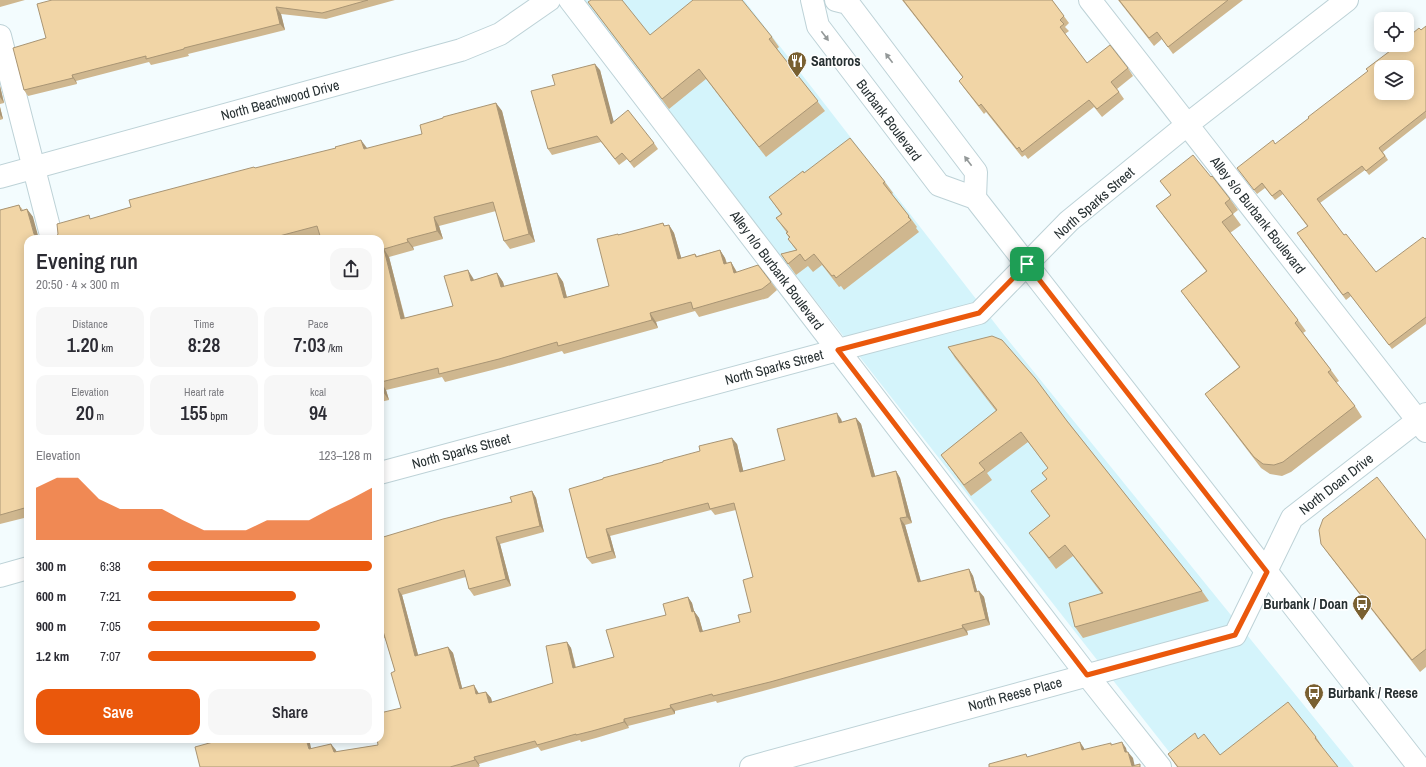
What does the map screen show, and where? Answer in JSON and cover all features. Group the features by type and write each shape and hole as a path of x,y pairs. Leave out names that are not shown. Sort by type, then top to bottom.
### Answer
{"street":[{"name":"North Beachwood Drive","path":"0,177 460,50 500,34 549,0"},
{"name":"Alley n/o Burbank Boulevard","path":"570,0 1087,675 1160,767"},
{"name":"Burbank Boulevard","path":"812,0 818,26 939,185 975,198"},
{"path":"836,0 848,3 976,172 975,198 1419,767"},
{"name":"Alley s/o Burbank Boulevard","path":"1090,0 1423,422"},
{"name":"North Sparks Street","path":"384,472 979,313 1069,221 1188,124 1346,0"},
{"path":"0,36 51,235"},
{"name":"North Doan Drive","path":"1267,572 1292,518 1423,422"},
{"path":"0,576 24,569"},
{"name":"North Reese Place","path":"751,767 1235,635 1267,572"}],"shaded area":[{"path":"580,0 744,0 1004,335 1354,767 1181,767"}],"building":[{"path":"52,0 368,0 322,13 276,7 280,24 146,59 146,56 72,75 73,78 24,90 13,48 46,38 37,4"},
{"path":"591,0 622,0 650,35 693,0 742,0 772,37 769,39 818,101 759,147 699,69 662,99 588,2"},
{"path":"903,0 1052,0 1064,16 1060,20 1064,24 1060,27 1087,63 1110,45 1128,68 1111,82 1119,92 1097,109 1089,100 1022,152 1019,147 1017,149 981,104 979,106 959,81 963,77"},
{"path":"1119,0 1228,0 1168,47 1157,32 1149,38"},
{"path":"1426,26 1426,111 1379,148 1385,156 1366,171 1362,166 1317,199 1344,235 1346,234 1376,272 1423,237 1425,239 1426,238 1426,317 1389,345 1348,292 1343,295 1297,233 1308,226 1280,190 1272,196 1262,183 1254,190 1237,168 1273,140 1275,144 1309,118 1308,117 1368,71 1366,69 1374,63 1374,100 1414,100 1414,60 1378,60 1389,52 1414,52 1414,32 1419,28 1421,30"},
{"path":"595,64 611,124 628,110 654,143 630,162 622,153 615,159 597,136 548,149 531,91 555,85 552,75"},
{"path":"496,103 529,234 504,241 493,202 434,217 437,231 407,239 408,242 384,249 384,235 320,235 317,226 283,235 57,235 57,224 89,215 90,219 131,207 129,200 254,167 336,148 335,147 361,140 364,149 422,134 420,125 443,117"},
{"path":"850,138 885,182 883,183 911,220 836,278 834,275 832,276 814,254 805,261 800,254 788,264 781,254 797,250 788,239 790,237 786,233 788,232 776,218 782,214 769,197 803,171 804,173"},
{"path":"1193,155 1230,199 1225,203 1233,214 1222,222 1298,320 1295,323 1331,370 1328,372 1355,406 1283,462 1274,465 1263,464 1254,457 1205,394 1240,367 1181,291 1207,271 1156,206 1171,195 1160,181"},
{"path":"19,205 21,211 27,209 35,235 24,235 24,508 0,515 0,210"},
{"path":"663,223 664,226 669,225 678,259 695,254 696,257 720,250 724,264 731,262 734,273 758,265 771,282 762,289 693,309 691,302 650,313 652,320 558,346 557,342 499,359 439,374 438,368 384,381 384,249 401,319 453,306 444,276 468,270 471,281 497,273 501,287 557,273 564,298 609,286 597,239"},
{"path":"992,336 1002,340 1035,378 1067,421 1202,591 1075,627 1069,603 1103,593 1065,545 1049,558 1029,533 1050,516 1031,491 1047,479 1042,473 1048,468 1021,432 979,463 985,470 964,485 941,455 997,410 948,347"},
{"path":"837,413 839,423 856,418 872,477 896,471 907,517 900,518 918,582 969,569 975,592 979,591 986,619 962,625 963,628 770,682 713,696 712,694 670,705 671,708 624,719 624,722 592,731 537,745 535,741 474,757 475,760 450,767 200,767 195,747 209,743 307,743 309,749 331,744 334,752 384,743 384,712 401,708 391,673 395,671 384,634 384,537 443,519 512,502 510,497 532,491 540,526 496,537 506,579 469,589 464,570 398,589 415,656 448,647 460,689 474,685 476,694 486,692 489,703 553,683 546,646 567,642 573,668 614,657 606,630 666,615 663,604 688,597 700,632 740,622 738,615 751,612 743,580 753,577 734,503 710,509 708,503 606,529 612,551 587,558 569,489 700,451 699,446 732,438 740,472 785,460 777,429"},
{"path":"1377,477 1426,540 1426,649 1412,660 1321,544 1319,530 1323,519"},
{"path":"1288,702 1338,767 1178,767 1168,754 1195,733 1198,739 1204,734 1220,755"},
{"path":"1080,742 1082,750 1122,742 1125,752 1128,752 1132,766 1140,764 1140,767 989,767 989,764 1026,754 1027,757"}],"place":[{"name":"Santoros","path":"797,78"},
{"name":"Burbank / Doan","path":"1362,621"},
{"name":"Burbank / Reese","path":"1314,710"}],"route":[{"path":"1027,264 1267,572 1235,635 1087,675 838,350 979,313 1027,264"}]}
